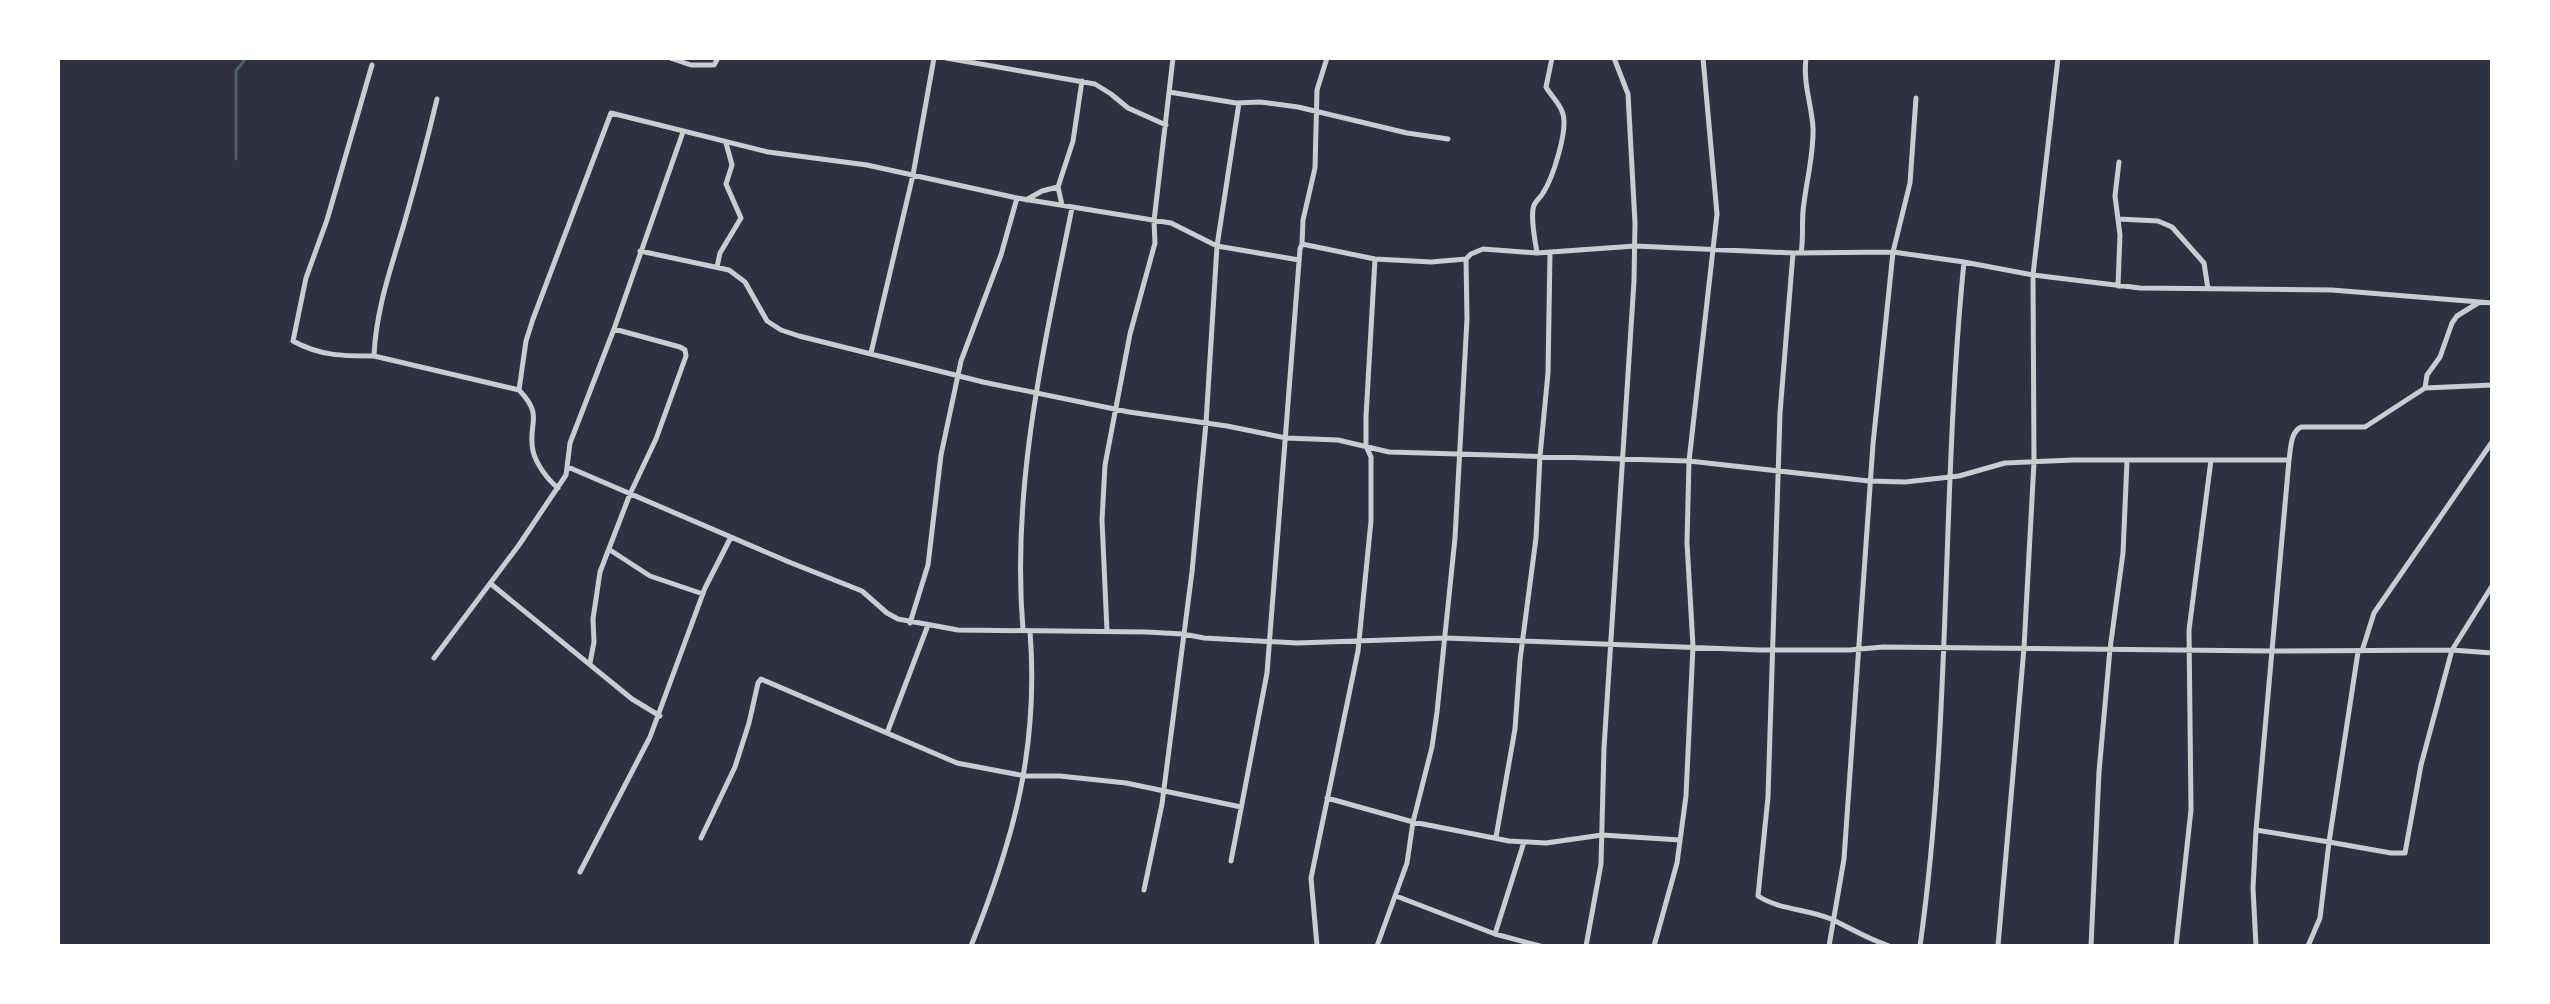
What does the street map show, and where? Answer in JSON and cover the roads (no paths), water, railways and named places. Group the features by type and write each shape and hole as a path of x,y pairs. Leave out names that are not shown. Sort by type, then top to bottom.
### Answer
{"street":[{"path":"670,58 703,67 714,65 718,58"},
{"path":"871,353 913,175 934,58"},
{"path":"946,58 1082,81 1104,89 1128,108 1166,125"},
{"path":"1107,631 1102,520 1105,465 1133,320 1155,243 1154,221 1173,58"},
{"path":"1231,861 1263,700 1299,260 1305,208 1315,168 1317,90 1327,58"},
{"path":"1537,253 1533,210 1535,202 1543,194 1565,130 1559,103 1546,87 1552,58"},
{"path":"1586,946 1598,887 1602,835 1635,246 1628,94 1614,58"},
{"path":"1654,946 1674,875 1686,796 1693,646 1687,543 1689,461 1717,214 1703,58"},
{"path":"1801,253 1803,207 1813,129 1804,79 1806,58"},
{"path":"1998,946 2024,648 2034,462 2033,275 2058,58"},
{"path":"372,65 327,220 306,278 293,341 309,351 374,356 519,390 533,410 533,451 551,482 558,488"},
{"path":"1063,206 1058,187 1073,141 1082,81"},
{"path":"1169,92 1239,103 1260,102 1448,139"},
{"path":"1829,946 1844,859 1863,611 1869,481 1893,252 1910,183 1916,98"},
{"path":"374,356 375,331 384,284 437,99"},
{"path":"1144,890 1159,825 1196,538 1217,246 1239,103"},
{"path":"519,390 526,341 533,319 611,113 726,143 797,157 867,165 1026,200 1171,223 1217,246 1299,260"},
{"path":"434,658 491,584 558,488 568,467 570,443 614,329 683,132"},
{"path":"717,267 720,253 741,218 726,184 732,165 726,143"},
{"path":"2118,286 2119,219 2115,196 2119,162"},
{"path":"1026,200 1058,187"},
{"path":"910,623 928,565 941,455 961,361 1001,255 1017,198"},
{"path":"971,946 1004,856 1025,776 1030,707 1021,592 1023,509 1035,393 1072,208"},
{"path":"2119,219 2158,221 2172,227 2204,263 2208,289"},
{"path":"1302,244 1375,259 1431,262 1466,259 1483,249 1550,253 1635,246 1793,253 1893,252 2118,286 2341,290 2492,303"},
{"path":"640,251 729,270 745,282 767,321 781,330 959,376 1115,410 1286,438 1338,440 1389,452 1689,461 1869,481 1925,482 2005,463 2289,460"},
{"path":"1496,837 1515,729 1536,538 1548,373 1550,253"},
{"path":"1793,253 1783,366 1768,797 1758,896 1785,908 1835,922 1889,946"},
{"path":"1317,946 1311,878 1360,639 1371,521 1371,457 1366,446 1368,343 1375,259"},
{"path":"1377,946 1407,863 1413,822 1432,747 1455,538 1467,319 1466,259"},
{"path":"1920,946 1933,839 1949,528 1948,477 1964,262"},
{"path":"2457,301 2457,316"},
{"path":"2425,388 2427,375 2440,357 2457,316 2479,302"},
{"path":"590,663 600,572 667,410 685,350 614,329"},
{"path":"2256,946 2253,888 2256,830 2292,437 2301,427 2365,427 2425,388 2492,385"},
{"path":"2308,946 2320,918 2360,651 2374,613 2492,442"},
{"path":"2176,946 2190,837 2193,594 2211,460"},
{"path":"2091,946 2096,810 2110,649 2123,553 2127,461"},
{"path":"568,467 862,591 887,613 910,623 988,631 1107,631 1297,643 1445,638 1772,650 1883,647 2452,650 2492,653"},
{"path":"580,872 660,716 703,594 731,537"},
{"path":"610,550 650,576 703,594"},
{"path":"491,584 632,699 660,716"},
{"path":"2256,830 2405,853 2421,765 2452,650 2492,586"},
{"path":"887,733 928,625"},
{"path":"701,838 735,767 760,680 957,763 1025,776 1086,778 1241,807"},
{"path":"1327,798 1413,822 1524,842 1546,843 1602,835 1680,840"},
{"path":"1495,934 1524,842"},
{"path":"1396,896 1495,934 1540,946"}],"waterway":[{"path":"236,159 236,71 246,58"}]}
